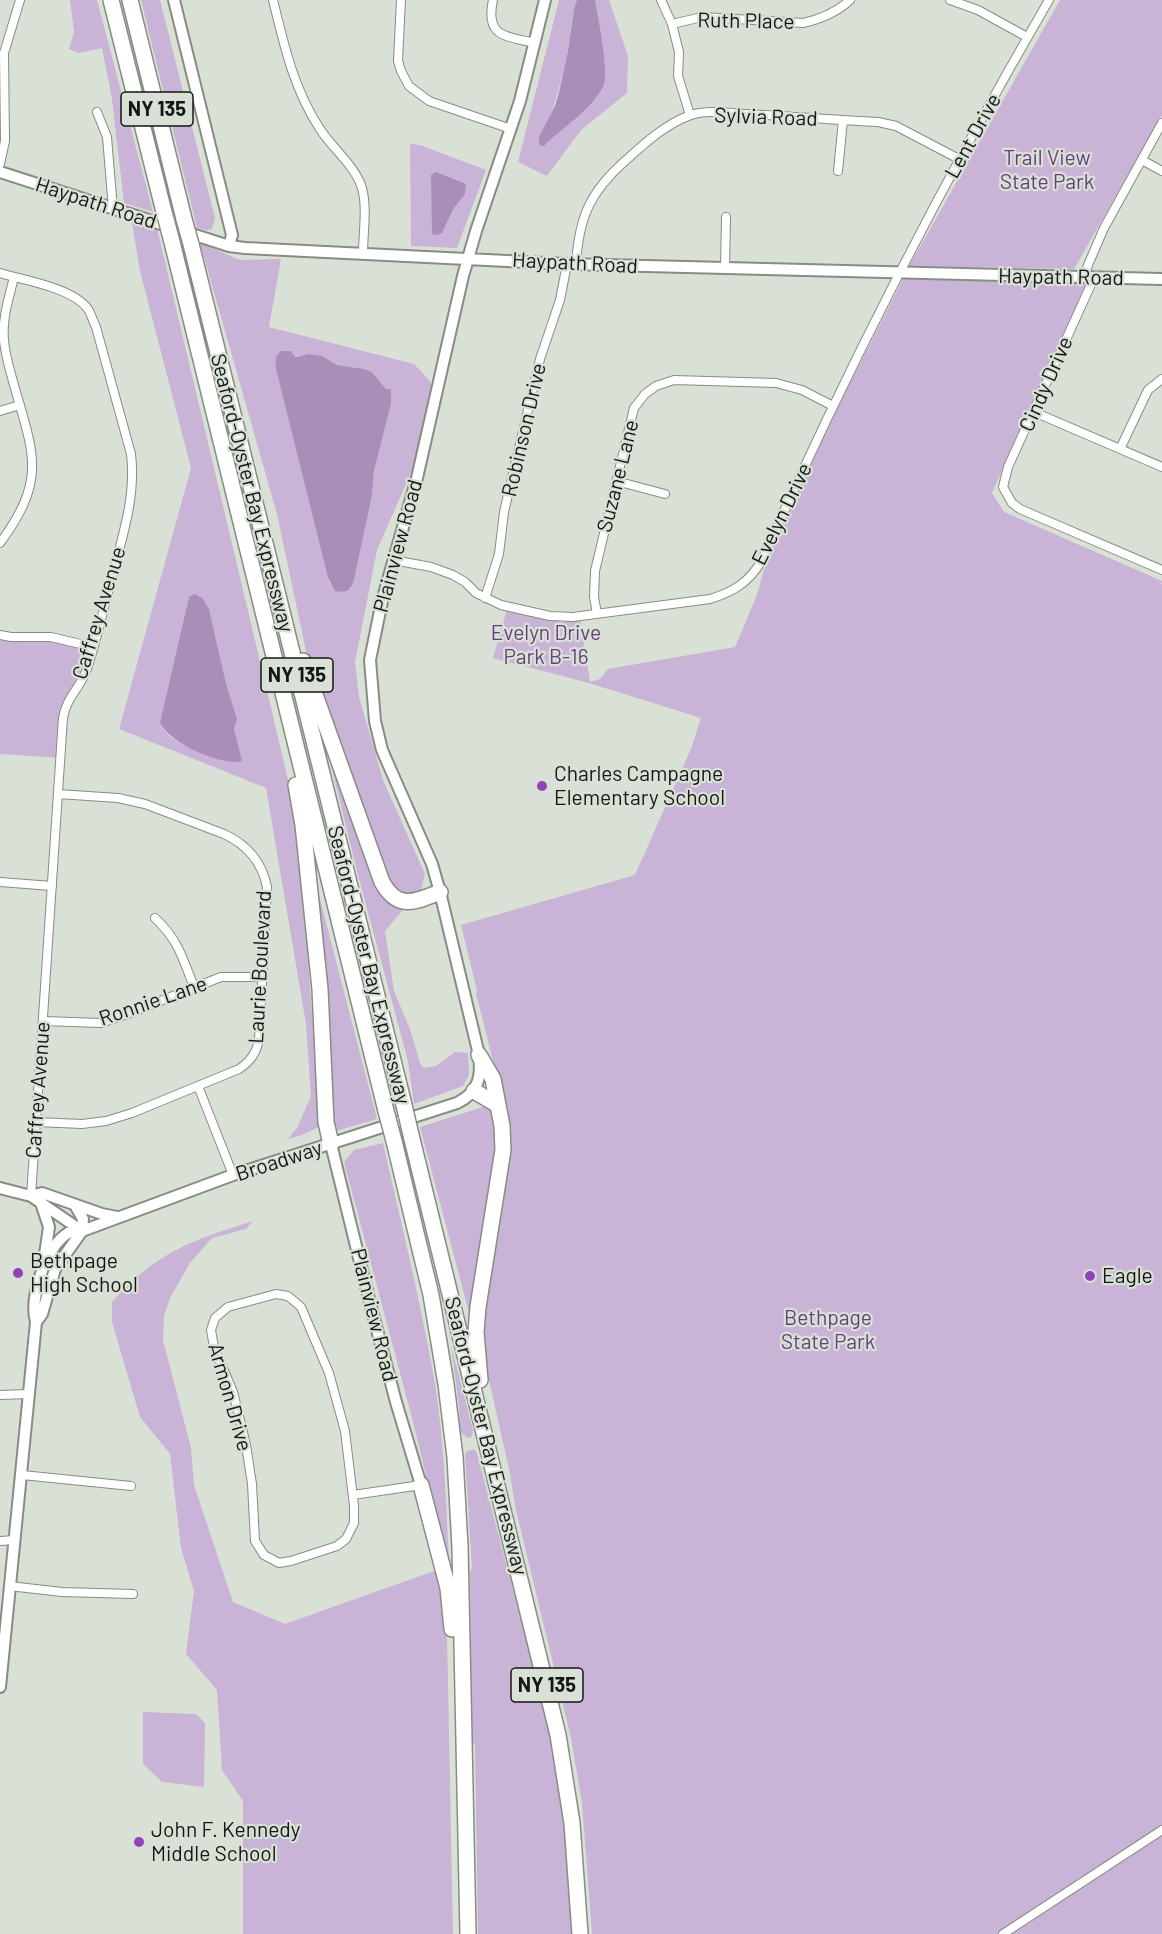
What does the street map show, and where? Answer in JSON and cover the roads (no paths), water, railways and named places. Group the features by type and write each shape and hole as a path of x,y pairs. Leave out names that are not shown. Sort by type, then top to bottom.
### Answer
{"highway":[{"name":"Seaford-Oyster Bay Expressway","path":"111,0 431,1295 450,1413 460,1546 468,1934"},
{"name":"Seaford-Oyster Bay Expressway","path":"130,0 545,1676 558,1735 572,1823 580,1934"},
{"path":"275,589 386,888 393,897 409,902 440,892"},
{"path":"287,711 304,834 320,989 326,1122 331,1144"},
{"path":"479,1055 493,1079 502,1126 503,1161 480,1292 476,1332 486,1440"},
{"path":"474,1091 498,1105"},
{"path":"421,1485 448,1588 463,1713"}],"main road":[{"path":"174,0 232,235 229,246"},
{"name":"Plainview Road","path":"474,1091 480,1075 479,1055 440,892 432,864 387,763 375,721 370,660 393,560 417,478 468,258 525,83 545,0"},
{"name":"Haypath Road","path":"0,172 229,246 572,264 1162,279"},
{"name":"Broadway","path":"0,1687 36,1322 33,1311 44,1264 56,1244 69,1232 82,1231 233,1175 457,1103 474,1091"},
{"name":"Plainview Road","path":"331,1144 396,1402 421,1485"},
{"path":"0,1188 31,1196 82,1231 83,1219 75,1205"},
{"path":"31,1196 42,1193 117,1217"},
{"path":"41,1203 49,1227 44,1264"},
{"name":"Broadway","path":"36,1322 42,1314 55,1269 82,1231"}],"street":[{"path":"0,164 5,141 4,42 20,0"},
{"path":"273,0 295,82 319,128 356,174 361,186 364,199 363,254"},
{"path":"401,0 398,61 409,86 429,100 511,129"},
{"path":"493,0 490,22 494,30 504,36 534,44"},
{"path":"661,0 672,24 679,51 678,76 690,116"},
{"name":"Ruth Place","path":"672,24 702,17 803,23 818,20 833,13 850,0"},
{"name":"Lent Drive","path":"899,273 959,159 1049,0"},
{"path":"954,1 978,10 1027,38"},
{"path":"97,112 107,137 113,209"},
{"name":"Sylvia Road","path":"572,264 584,215 593,195 602,183 651,138 690,116 723,112 878,122 896,126 959,159"},
{"path":"838,171 843,120"},
{"name":"Cindy Drive","path":"1162,123 1104,228 1088,265 1089,278 1004,480 1005,492 1012,503 1020,509 1162,570"},
{"path":"1142,160 1162,171"},
{"path":"725,269 726,217"},
{"name":"Robinson Drive","path":"485,598 499,554 504,512 540,359 572,264"},
{"name":"Caffrey Avenue","path":"0,273 68,293 88,309 96,327 131,454 133,475 131,502 86,672 65,706 31,1196"},
{"name":"Evelyn Drive","path":"393,560 431,567 453,575 465,582 476,593 501,605 550,616 573,617 597,614 710,599 729,593 744,584 761,561 833,406 899,273"},
{"path":"0,543 17,520 28,497 33,470 32,449 4,342 5,313 14,277"},
{"path":"1120,449 1148,390 1162,379"},
{"name":"Suzane Lane","path":"597,614 594,597 595,571 634,408 645,394 665,382 693,380 776,383 801,390 833,406"},
{"path":"0,411 20,405"},
{"path":"1034,412 1162,467"},
{"path":"616,481 665,494"},
{"path":"0,635 51,636 93,647"},
{"name":"Laurie Boulevard","path":"36,1122 82,1124 106,1121 132,1113 246,1065 254,1055 260,1039 267,887 260,865 244,845 224,834 145,804 118,798 58,794"},
{"path":"0,882 52,886"},
{"path":"155,918 171,933 194,987"},
{"name":"Ronnie Lane","path":"43,1021 101,1023 221,977 263,977"},
{"path":"198,1086 233,1175"},
{"name":"Armon Drive","path":"276,1294 288,1296 301,1307 317,1342 336,1395 345,1431 353,1495 352,1530 337,1546 279,1563 264,1555 255,1541 252,1484 246,1445 233,1392 212,1338 212,1326 219,1314 240,1303 276,1294"},
{"path":"0,1395 28,1394"},
{"path":"21,1476 131,1486"},
{"path":"353,1495 421,1485"},
{"path":"0,1541 15,1540"},
{"path":"9,1586 62,1592 133,1594"},
{"path":"1003,1934 1162,1830"}],"place":[{"name":"Charles Campagne Elementary School","path":"542,786"},
{"name":"Bethpage High School","path":"18,1273"},
{"name":"Eagle","path":"1090,1276"},
{"name":"John F. Kennedy Middle School","path":"139,1842"}],"park label":[{"name":"Trail View State Park","path":"1047,170"},
{"name":"Evelyn Drive Park B-16","path":"546,645"},
{"name":"Bethpage State Park","path":"828,1330"}]}
